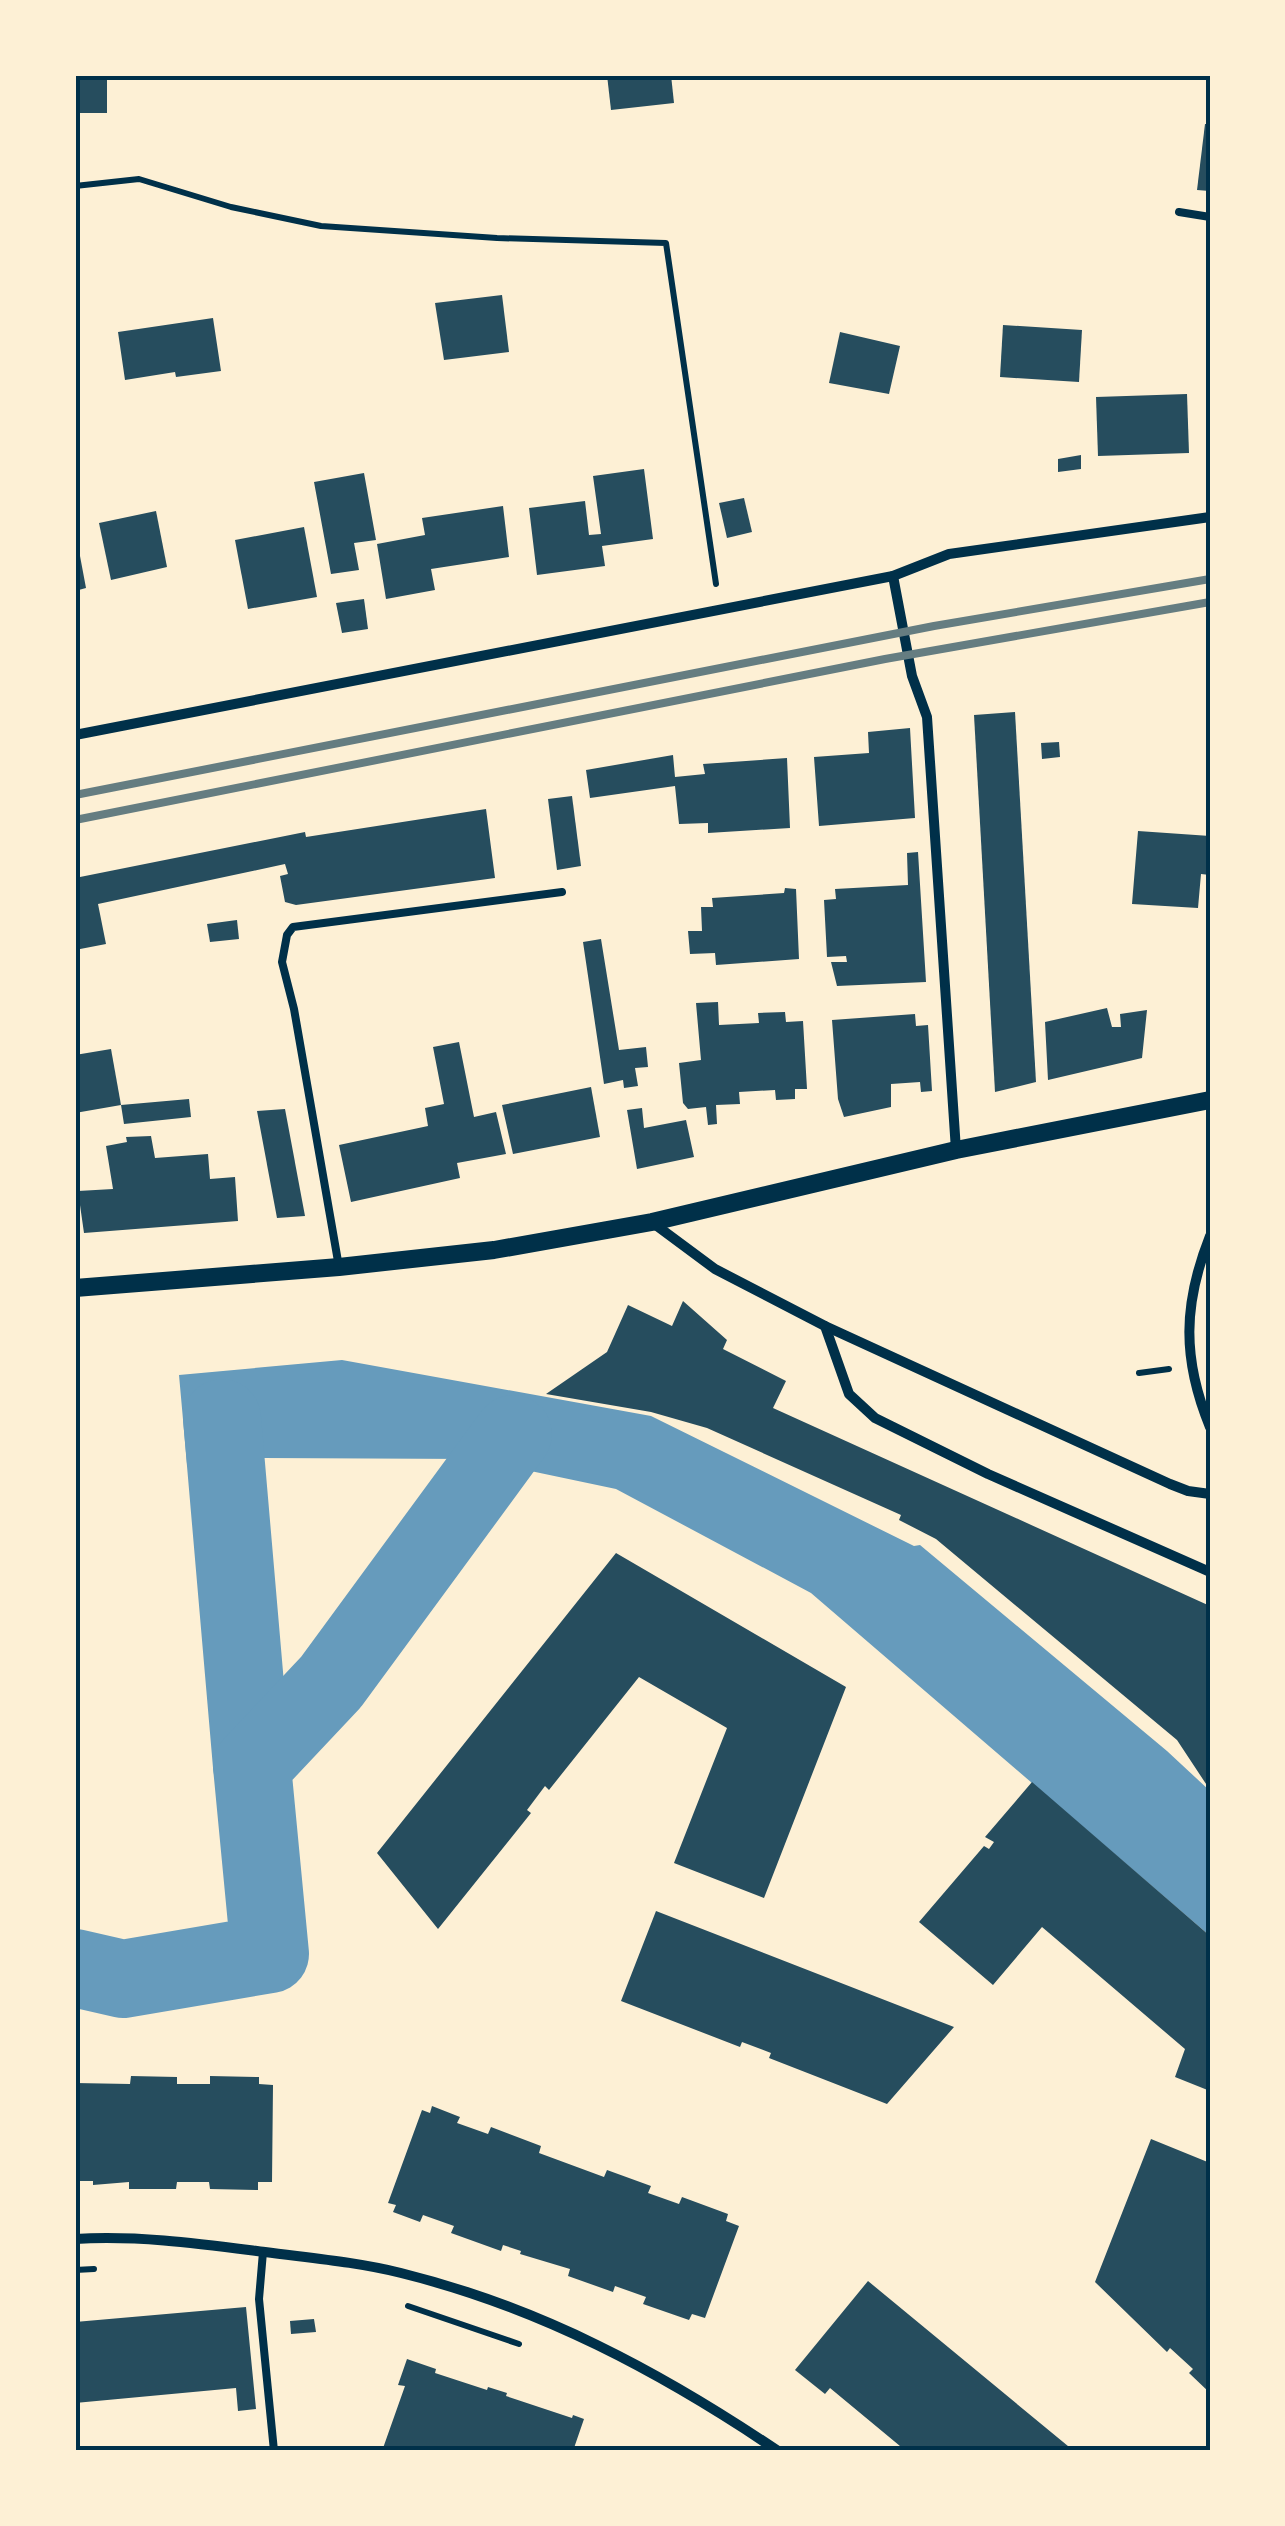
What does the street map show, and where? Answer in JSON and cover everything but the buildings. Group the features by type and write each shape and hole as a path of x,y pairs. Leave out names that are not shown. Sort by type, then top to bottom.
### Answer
{"street":[{"path":"75,735 893,576 949,554 1210,517"},
{"path":"893,576 912,676 928,717 956,1150"},
{"path":"75,1288 339,1268 494,1250 652,1222 956,1150 1210,1100"},
{"path":"652,1222 715,1269 825,1326 1170,1484 1210,1494"},
{"path":"1210,1236 1192,1293 1188,1326 1190,1365 1210,1427"},
{"path":"825,1326 849,1394 875,1418 988,1474 1210,1572"},
{"path":"75,2239 123,2238 263,2252 398,2272 496,2301 612,2350 678,2386 778,2451"}],"lane":[{"path":"1179,212 1210,217"},
{"path":"339,1268 294,1009 282,962 287,935 293,928 562,892"},
{"path":"263,2252 260,2299 274,2451"}],"path":[{"path":"75,186 138,179 231,207 321,226 497,238 666,242 720,610"},
{"path":"1139,1372 1170,1369"},
{"path":"75,2270 97,2268"},
{"path":"392,2302 532,2348"}],"water":[{"path":"342,1360 651,1416 914,1546 920,1545 1210,1791 1210,1936 811,1593 616,1489 473,1459 263,1458 187,1464 179,1375"}],"waterway":[{"path":"222,1418 252,1766"},
{"path":"75,1968 123,1979 270,1954 252,1766 331,1682 513,1434"}],"railway":[{"path":"75,795 934,626 1210,579"},
{"path":"75,820 885,659 1210,602"}]}
